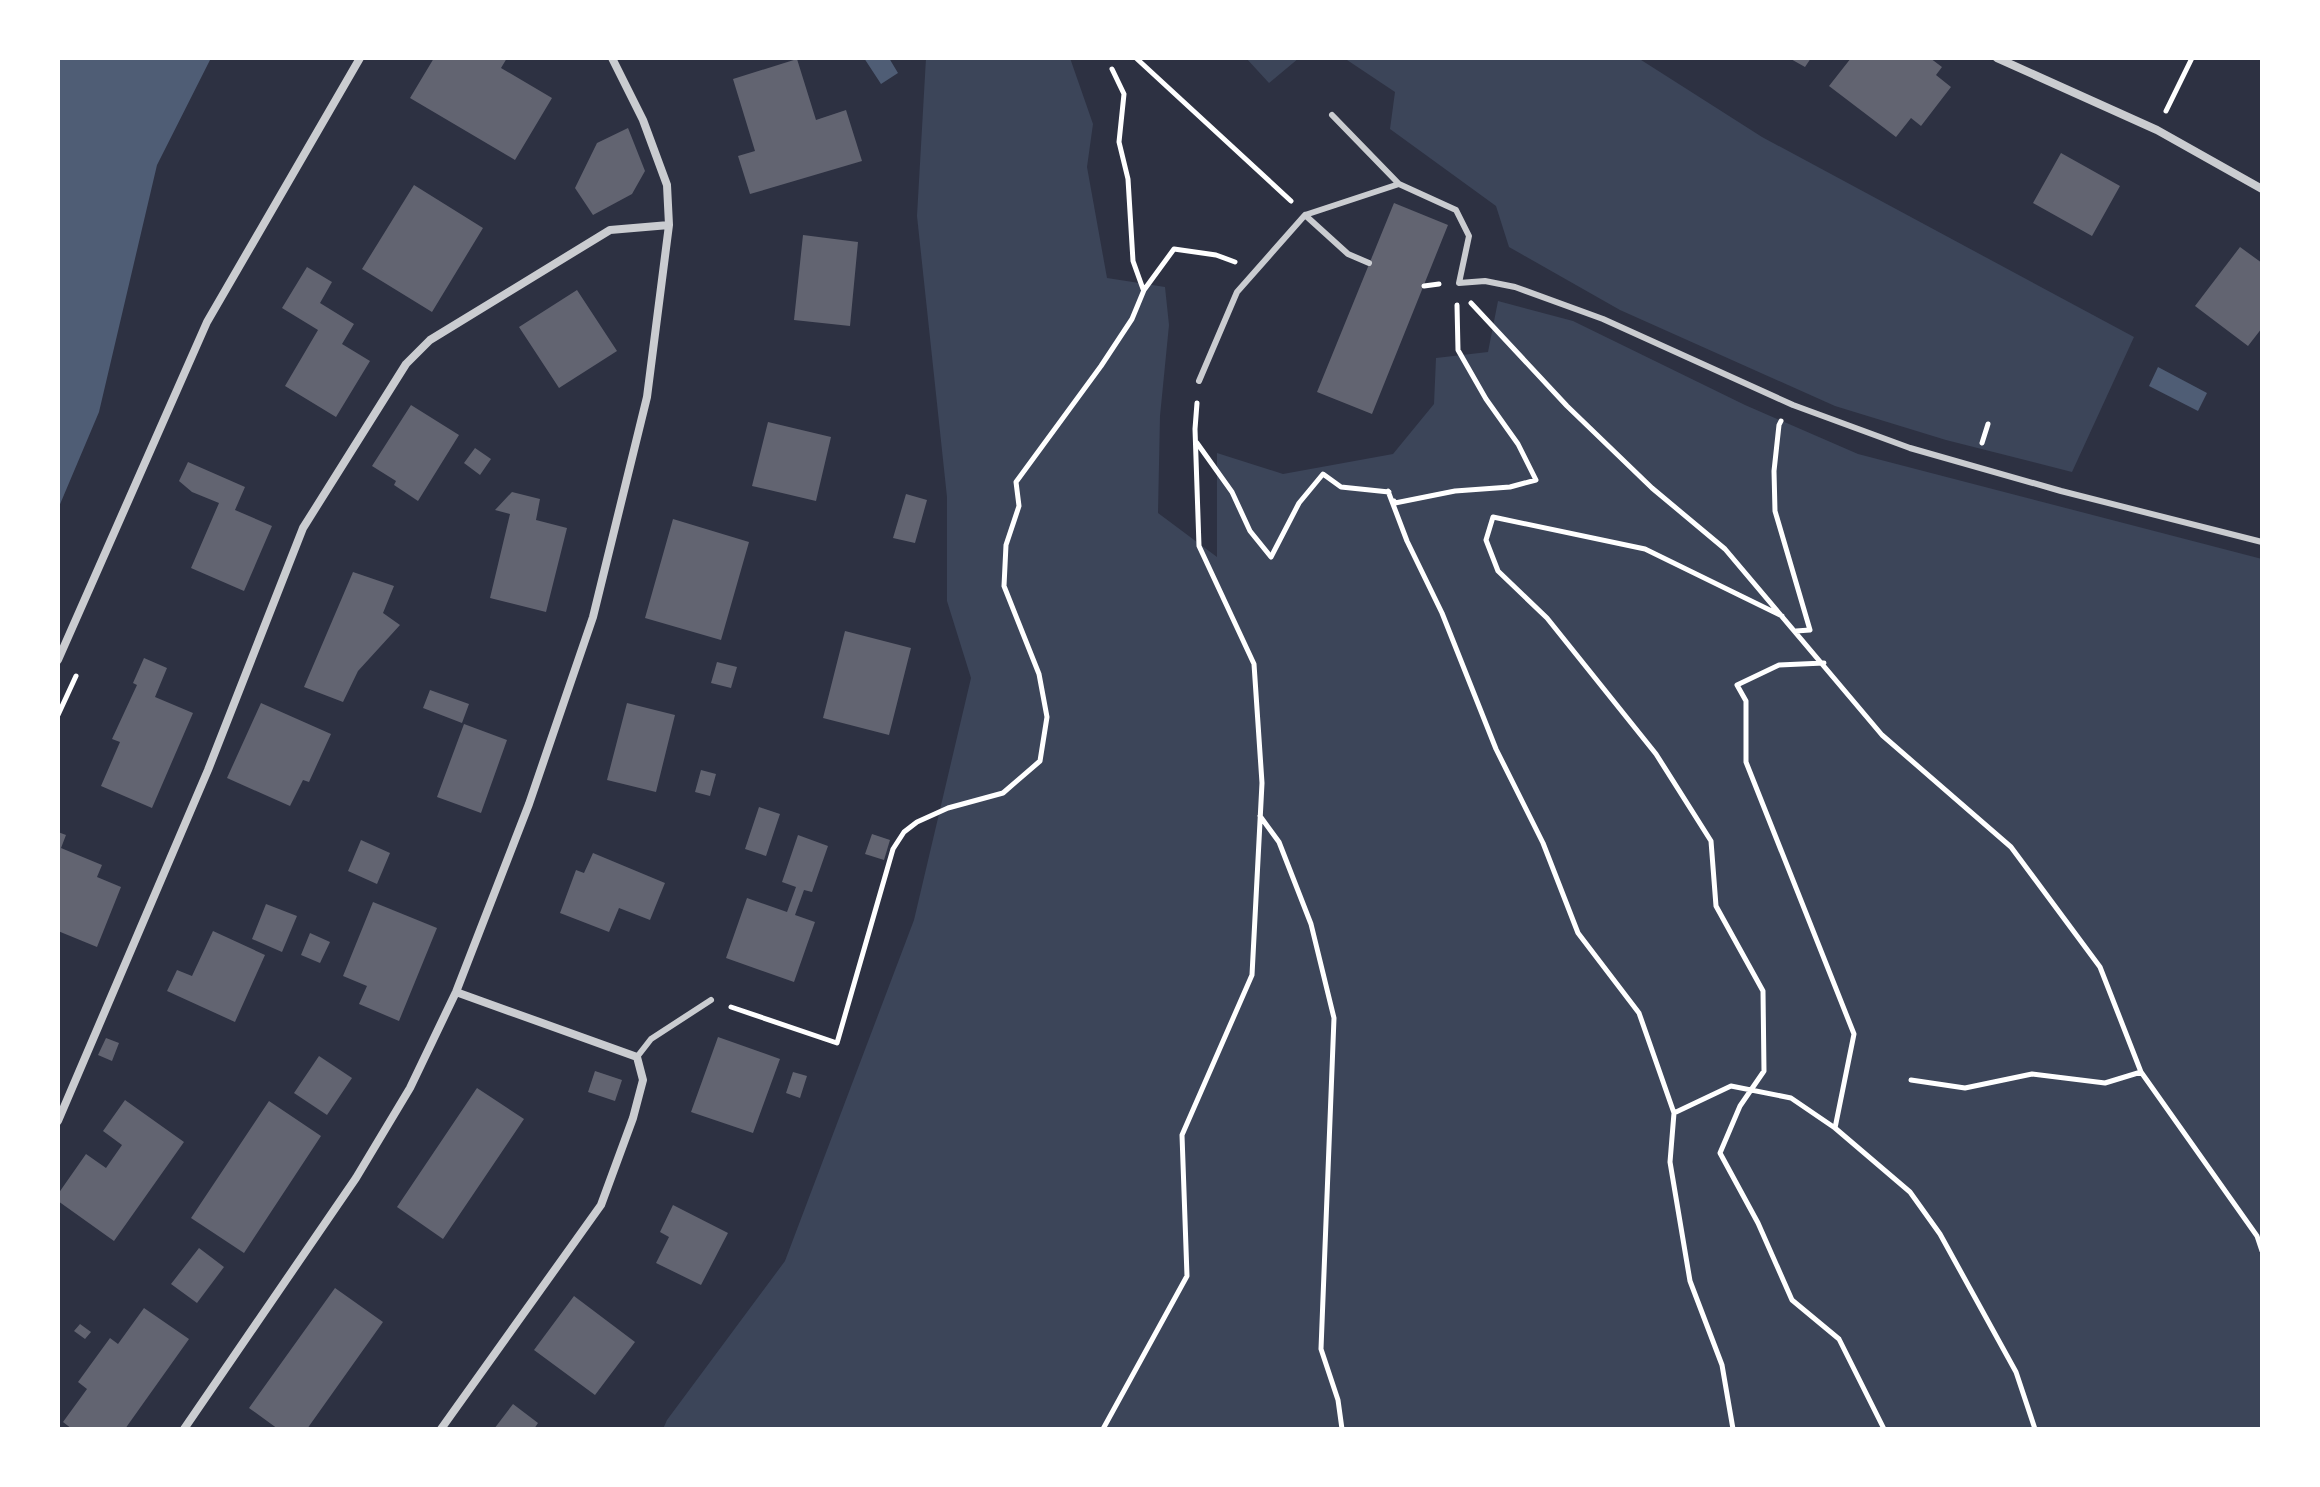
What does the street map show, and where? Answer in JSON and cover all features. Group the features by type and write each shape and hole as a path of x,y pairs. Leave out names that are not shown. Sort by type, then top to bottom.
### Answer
{"street":[{"path":"58,660 207,322 360,58"},
{"path":"184,1429 356,1178 410,1088 456,992 529,804 593,617 647,397 669,225 667,185 643,120 612,58"},
{"path":"1997,58 2157,130 2262,189"},
{"path":"58,1121 208,770 303,528 406,364 430,340 610,230 669,225"},
{"path":"441,1429 601,1205 633,1118 643,1080 637,1057 456,992"}],"lane":[{"path":"1332,115 1399,184 1456,210 1469,236 1458,286 1485,281 1530,292 1603,319 1793,405 1910,448 2061,491 2262,542"},
{"path":"1199,381 1237,292 1305,215 1399,184"},
{"path":"1305,215 1348,254 1369,263"},
{"path":"637,1057 651,1039 711,1000"}],"path":[{"path":"1136,58 1305,215"},
{"path":"2157,130 2192,58"},
{"path":"1112,69 1124,94 1119,142 1128,179 1133,261 1144,290"},
{"path":"711,1000 837,1043 893,849 904,832 917,822 948,808 1003,793 1040,761 1047,717 1039,674 1004,586 1006,545 1019,506 1016,482 1101,366 1132,319 1144,290 1174,249 1216,255 1259,269"},
{"path":"1388,491 1395,503 1455,491 1510,487 1536,480 1518,444 1486,399 1458,350 1458,286"},
{"path":"1458,286 1577,417 1652,488 1725,549 1882,735 2011,847 2100,967 2141,1072 2257,1236 2262,1251"},
{"path":"1103,1429 1187,1276 1182,1135 1252,975 1262,783 1254,664 1199,546 1196,441 1199,381"},
{"path":"1793,405 1779,425 1774,471 1775,511 1810,630 1795,632"},
{"path":"1982,443 1988,424"},
{"path":"1196,441 1232,492 1250,531 1271,557 1299,503 1323,474 1341,487 1388,491"},
{"path":"1388,491 1407,541 1442,613 1496,749 1543,843 1578,933 1639,1013 1674,1113 1670,1162 1690,1281 1722,1365 1733,1429"},
{"path":"1782,616 1645,549 1493,517 1486,540 1498,571 1547,618 1656,754 1711,841 1716,906 1763,991 1764,1071 1740,1106 1720,1153 1758,1223 1792,1300 1839,1339 1884,1429"},
{"path":"1824,663 1779,665 1737,685 1746,701 1746,762 1854,1034 1835,1128"},
{"path":"1260,816 1279,842 1311,924 1334,1018 1321,1349 1338,1400 1342,1429"},
{"path":"1911,1080 1965,1088 2032,1074 2105,1083 2141,1072"},
{"path":"1674,1113 1731,1086 1791,1098 1835,1128 1910,1192 1940,1234 2016,1372 2035,1429"}],"shaded area":[{"path":"58,58 211,58 157,165 99,412 58,509"},
{"path":"864,58 889,58 898,73 881,84"},
{"path":"926,58 1070,58 1093,124 1087,167 1107,278 1165,287 1169,325 1160,416 1158,513 1217,557 1217,453 1283,474 1393,454 1434,404 1436,358 1488,352 1498,301 1573,321 1745,405 1858,454 2262,559 2262,1429 663,1429 785,1261 914,920 971,678 947,601 947,497 917,216"},
{"path":"1246,58 1299,58 1269,83"},
{"path":"1344,58 1638,58 1762,137 2134,337 2072,472 1946,440 1835,406 1620,310 1509,247 1496,206 1390,129 1395,92"},
{"path":"2158,367 2207,393 2198,411 2149,386"}],"building":[{"path":"434,58 507,58 501,68 552,98 515,160 410,98"},
{"path":"1789,58 1811,58 1805,67"},
{"path":"1851,58 1930,58 1942,67 1936,75 1951,87 1921,126 1911,118 1896,137 1829,86"},
{"path":"797,59 816,120 846,110 862,161 750,194 738,156 755,151 733,79"},
{"path":"628,128 645,171 632,194 593,215 575,188 597,143"},
{"path":"2061,153 2120,186 2092,236 2033,203"},
{"path":"414,185 483,228 432,312 362,269"},
{"path":"1394,203 1448,225 1372,414 1317,392"},
{"path":"803,235 858,242 850,326 794,320"},
{"path":"2240,247 2262,263 2262,328 2248,346 2195,306"},
{"path":"307,267 332,282 320,303 354,324 342,344 370,361 336,417 285,386 318,330 282,308"},
{"path":"577,290 617,351 559,388 519,327"},
{"path":"411,405 459,435 418,501 394,485 396,481 372,466"},
{"path":"768,422 831,437 816,501 752,486"},
{"path":"475,448 491,459 480,475 464,463"},
{"path":"188,462 245,487 235,510 272,526 244,591 191,568 219,503 192,492 179,481"},
{"path":"512,492 540,499 536,520 567,528 546,612 490,598 510,514 495,510"},
{"path":"906,494 927,500 915,543 893,538"},
{"path":"673,519 749,542 721,640 645,618"},
{"path":"353,572 394,586 383,613 400,625 358,671 343,702 304,687"},
{"path":"845,631 911,648 889,735 823,718"},
{"path":"144,658 167,668 155,697 193,713 152,808 101,786 120,742 112,739 137,685 133,683"},
{"path":"717,662 737,667 731,688 711,683"},
{"path":"430,690 469,704 462,723 423,708"},
{"path":"261,703 331,734 309,782 303,780 290,806 227,778"},
{"path":"627,703 675,715 656,792 607,780"},
{"path":"464,724 507,740 481,813 437,797"},
{"path":"701,770 716,774 710,796 695,792"},
{"path":"759,807 780,814 766,856 745,849"},
{"path":"58,832 66,835 61,848 102,865 97,877 121,887 97,947 58,931"},
{"path":"872,834 890,840 884,860 865,854"},
{"path":"798,835 828,846 812,892 804,890 795,915 815,922 794,982 726,958 747,898 787,912 796,887 782,882"},
{"path":"361,840 390,853 377,884 348,871"},
{"path":"593,853 665,883 650,920 619,908 609,932 560,913 576,870 584,873"},
{"path":"373,902 437,928 399,1021 359,1004 367,986 343,976"},
{"path":"266,904 297,916 282,952 252,939"},
{"path":"213,931 265,955 235,1022 167,991 177,970 192,976"},
{"path":"310,933 330,942 320,963 301,955"},
{"path":"718,1037 780,1059 753,1133 691,1112"},
{"path":"106,1038 119,1043 112,1061 98,1055"},
{"path":"319,1056 352,1078 327,1115 294,1093"},
{"path":"595,1071 622,1080 615,1101 588,1092"},
{"path":"793,1072 807,1076 800,1098 786,1093"},
{"path":"477,1088 524,1119 443,1239 397,1207"},
{"path":"125,1100 184,1142 114,1241 58,1201 58,1194 86,1154 106,1168 122,1145 103,1131"},
{"path":"269,1101 321,1136 244,1253 191,1218"},
{"path":"673,1205 728,1233 701,1285 656,1263 669,1237 660,1232"},
{"path":"199,1248 224,1267 197,1303 171,1284"},
{"path":"335,1288 383,1322 307,1429 278,1429 249,1408"},
{"path":"574,1296 635,1342 595,1395 534,1350"},
{"path":"144,1308 189,1339 125,1429 72,1429 63,1422 87,1389 78,1382 110,1338 118,1344"},
{"path":"80,1324 91,1332 85,1339 74,1331"},
{"path":"513,1404 538,1423 534,1429 494,1429"}]}
